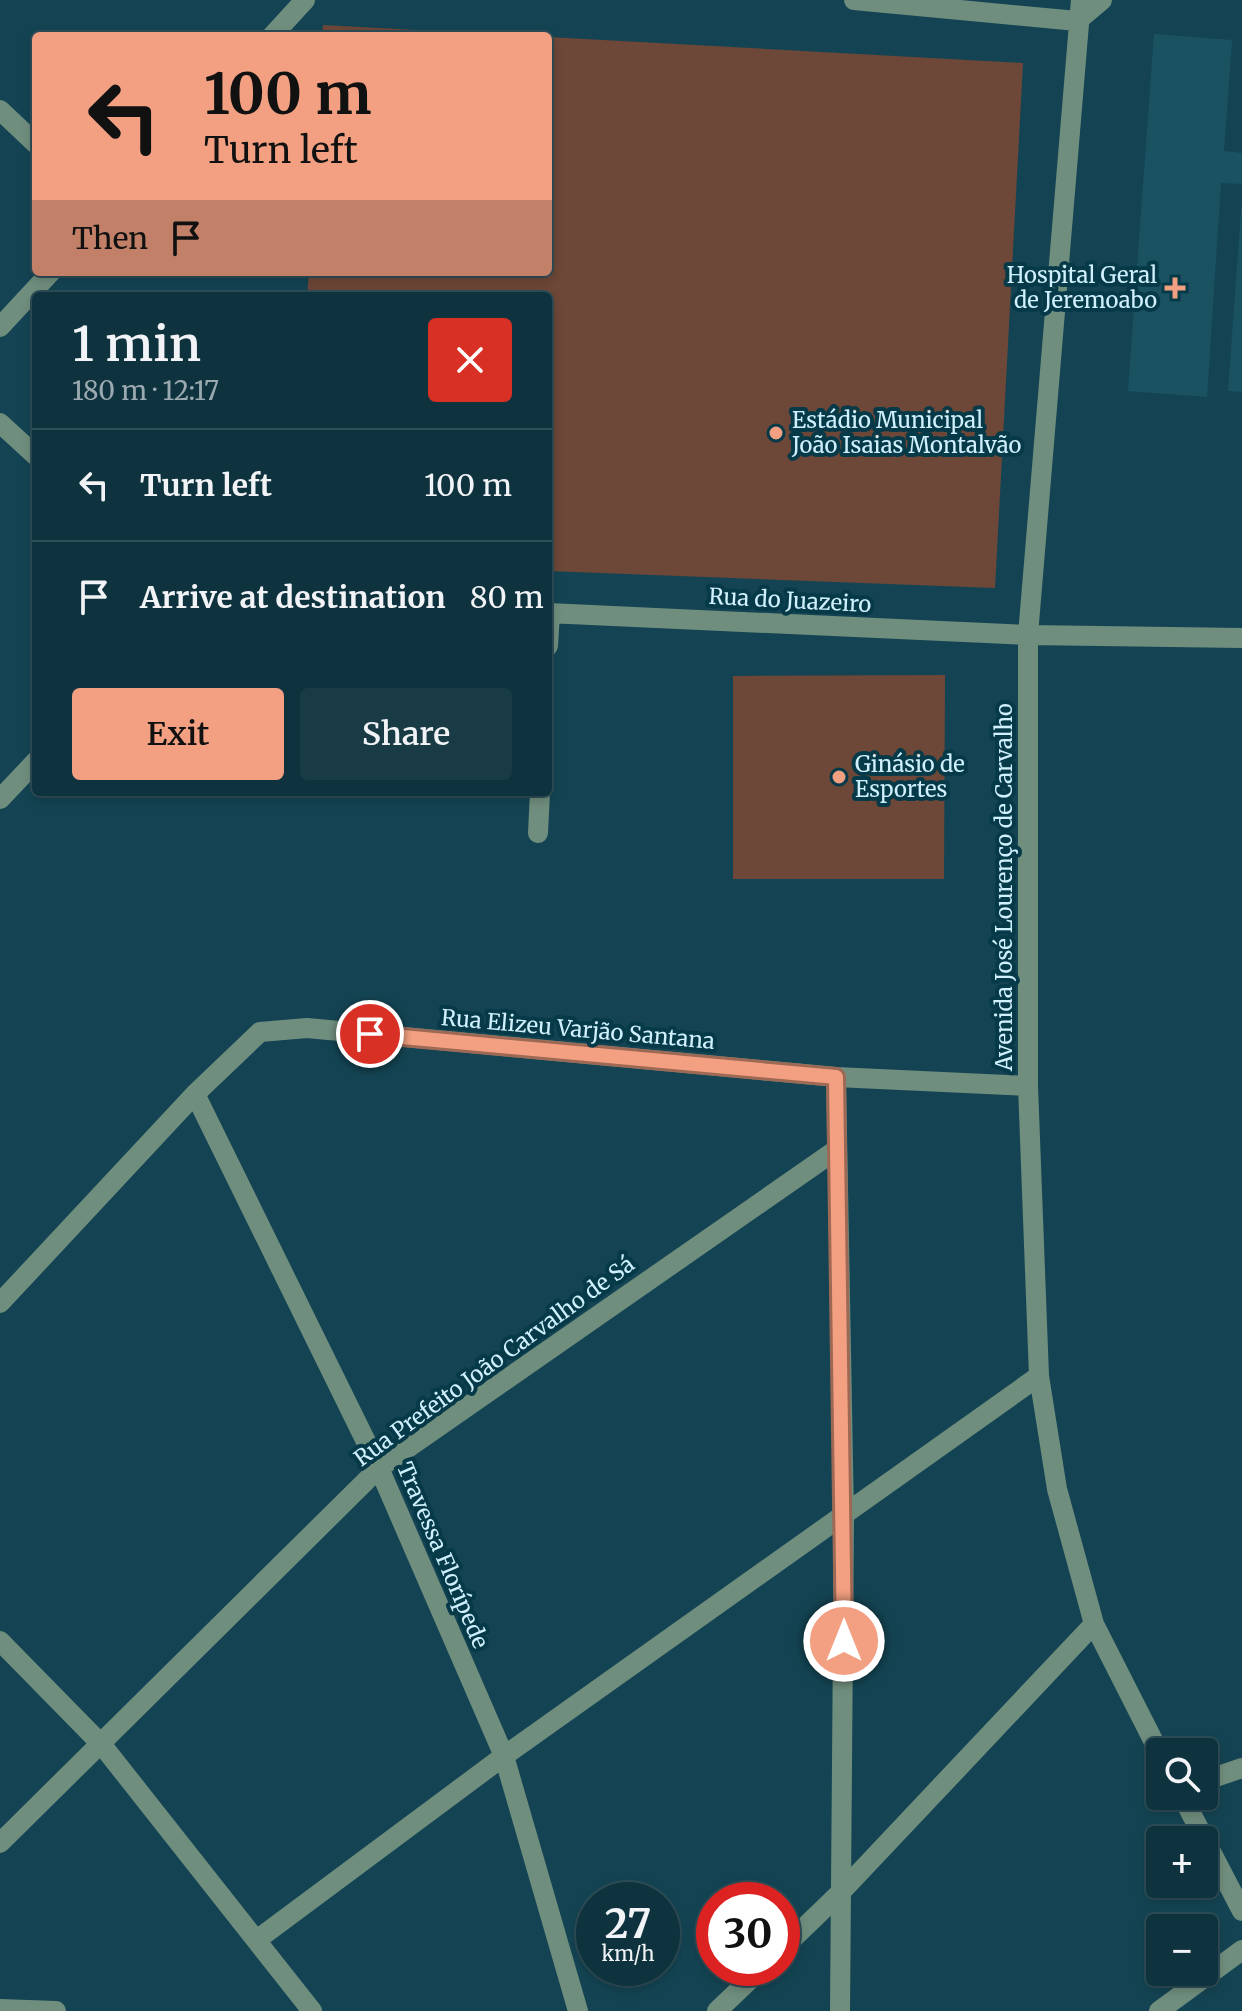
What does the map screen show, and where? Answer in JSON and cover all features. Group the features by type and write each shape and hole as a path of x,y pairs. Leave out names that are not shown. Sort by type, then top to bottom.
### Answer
{"street":[{"path":"276,32 305,0"},
{"path":"854,0 1077,21 1102,0"},
{"name":"Avenida José Lourenço de Carvalho","path":"1081,0 1028,635 1028,1086 1039,1376 1057,1489 1094,1624 1152,1738"},
{"path":"0,110 32,140"},
{"path":"32,292 47,276"},
{"path":"0,327 32,292"},
{"path":"0,423 32,452"},
{"name":"Rua do Juazeiro","path":"552,613 1028,635 1242,638"},
{"path":"0,799 32,765"},
{"path":"538,833 540,796"},
{"name":"Rua Elizeu Varjão Santana","path":"0,1303 195,1094 260,1032 278,1028 836,1077 1028,1086"},
{"path":"836,1077 844,1516 840,2011"},
{"name":"Travessa Florípede","path":"195,1094 379,1468 504,1756 578,2011"},
{"name":"Rua Prefeito João Carvalho de Sá","path":"0,1843 379,1468 836,1150"},
{"path":"258,1939 504,1756 1039,1376"},
{"path":"800,1932 1094,1624"},
{"path":"0,1641 102,1745 312,2011"},
{"path":"1218,1776 1242,1768"},
{"path":"1189,1810 1242,1911"},
{"path":"1159,2011 1242,1950"},
{"path":"717,2011 743,1986"},
{"path":"0,2009 56,2011"}],"shaded area":[{"path":"323,25 454,32 322,32"},
{"name":"Hospital Geral de Jeremoabo","path":"1154,34 1232,40 1224,151 1242,153 1242,184 1221,183 1207,397 1128,391"},
{"name":"Estádio Municipal João Isaias Montalvão","path":"552,37 1023,63 995,588 552,571 552,292 307,292 309,276 552,276"},
{"path":"1242,198 1242,392 1228,391"},
{"name":"Ginásio de Esportes","path":"945,675 944,879 733,879 733,676"}],"place":[{"name":"Hospital Geral de Jeremoabo","path":"1175,288"},
{"name":"Estádio Municipal João Isaias Montalvão","path":"776,433"},
{"name":"Ginásio de Esportes","path":"839,777"}],"route":[{"path":"370,1034 836,1077 844,1641"}]}
